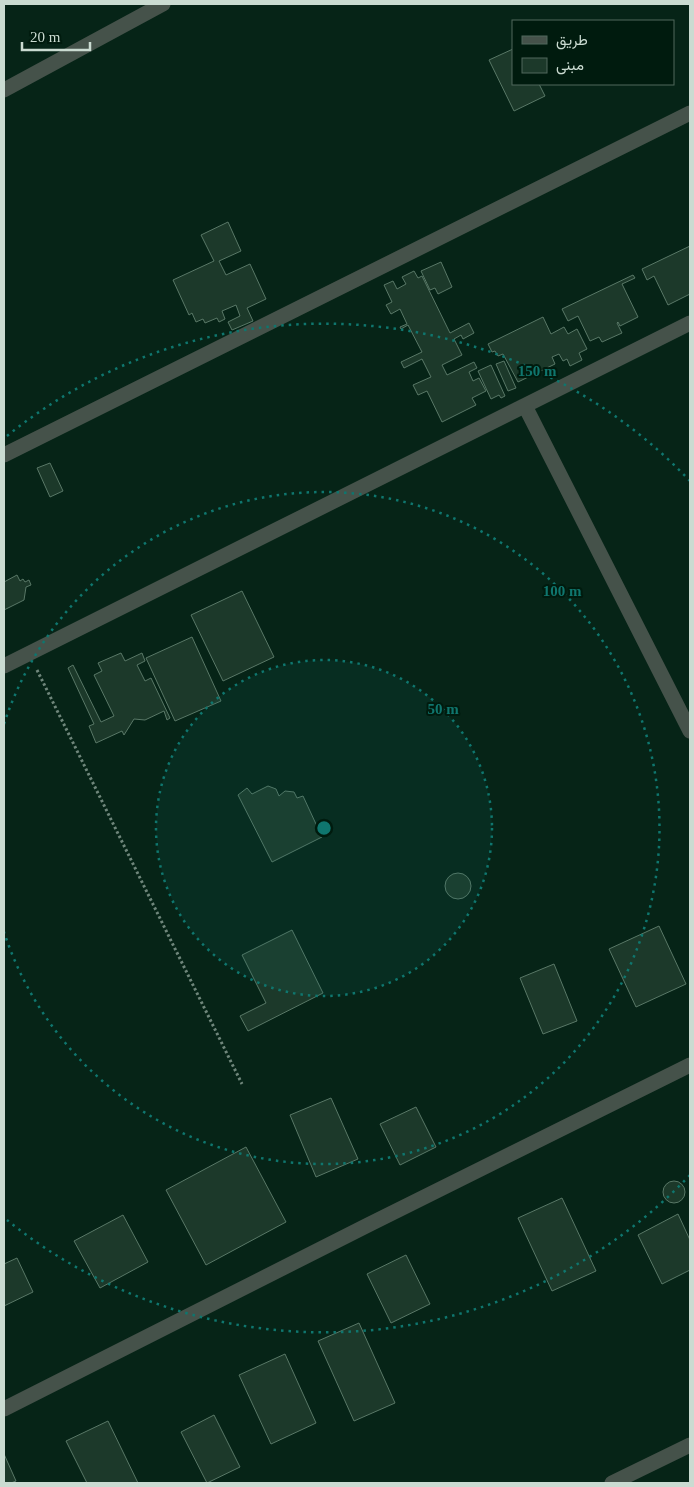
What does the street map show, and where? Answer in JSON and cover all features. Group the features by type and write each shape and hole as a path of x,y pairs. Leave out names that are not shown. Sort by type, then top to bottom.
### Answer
{"street":[{"path":"4,90 163,4"},
{"path":"4,455 690,113"},
{"path":"4,666 690,323"},
{"path":"525,406 690,731"},
{"path":"4,1408 690,1065"},
{"path":"612,1483 690,1445"}],"path":[{"path":"29,653 242,1084"}],"building":[{"path":"512,49 512,85 540,85 545,96 514,111 489,60"},
{"path":"228,222 241,251 219,261 226,275 250,264 266,299 247,308 253,321 232,330 228,322 240,316 236,305 222,311 225,319 219,322 217,318 205,323 203,319 196,322 192,313 189,315 173,280 214,261 201,235"},
{"path":"690,246 690,294 668,305 654,276 647,280 642,269"},
{"path":"441,262 452,287 438,294 435,288 430,290 421,271"},
{"path":"414,271 418,278 422,276 450,333 469,323 474,333 463,339 461,335 454,339 462,355 442,365 447,375 474,362 477,368 469,372 473,381 479,378 486,391 472,398 476,405 442,422 427,391 418,395 413,385 431,377 422,359 404,368 401,362 422,352 408,325 401,329 400,327 407,324 400,309 391,314 386,305 392,302 384,285 393,281 397,289 406,284 402,277"},
{"path":"633,275 635,278 622,284 638,317 620,326 617,323 622,333 602,342 599,337 590,341 578,316 568,321 562,309"},
{"path":"543,317 551,334 564,327 568,334 577,329 587,349 579,353 582,360 570,366 567,359 563,361 559,354 552,357 555,364 518,382 503,354 498,356 495,351 492,352 488,344"},
{"path":"504,361 516,388 508,391 496,364"},
{"path":"491,365 505,396 501,398 499,395 491,399 478,371"},
{"path":"50,463 63,491 50,497 37,468"},
{"path":"17,575 20,581 23,579 25,582 29,580 31,585 26,587 24,600 4,610 4,582"},
{"path":"242,591 274,657 223,681 191,615"},
{"path":"192,637 221,701 175,721 146,658"},
{"path":"121,653 125,661 142,653 145,661 137,665 145,681 151,678 170,718 167,720 164,711 145,720 134,719 124,735 122,731 96,743 89,726 94,724 68,668 73,665 101,722 114,716 94,675 102,671 98,663"},
{"path":"268,786 276,789 279,796 285,791 294,792 297,798 303,796 322,837 272,862 238,795 247,788 252,794"},
{"path":"458,873 467,877 471,886 467,895 458,899 449,895 445,886 449,877"},
{"path":"659,926 686,984 636,1007 609,949"},
{"path":"292,930 323,993 248,1031 240,1016 266,1003 242,955"},
{"path":"554,964 577,1021 543,1034 520,978"},
{"path":"331,1098 358,1159 316,1177 290,1115"},
{"path":"416,1107 436,1147 400,1165 380,1124"},
{"path":"246,1147 286,1222 206,1265 166,1190"},
{"path":"674,1181 682,1184 685,1192 682,1200 674,1203 666,1200 663,1192 666,1184"},
{"path":"562,1198 596,1271 552,1291 518,1218"},
{"path":"678,1214 690,1240 690,1270 662,1284 638,1235"},
{"path":"123,1215 148,1262 100,1288 74,1241"},
{"path":"406,1255 430,1304 391,1323 367,1274"},
{"path":"17,1258 33,1292 4,1306 4,1264"},
{"path":"359,1323 395,1403 354,1421 318,1341"},
{"path":"285,1354 316,1423 271,1444 239,1375"},
{"path":"214,1415 240,1467 207,1483 181,1432"},
{"path":"108,1421 138,1483 87,1483 66,1441"},
{"path":"4,1454 16,1481 11,1483 4,1483"}]}
